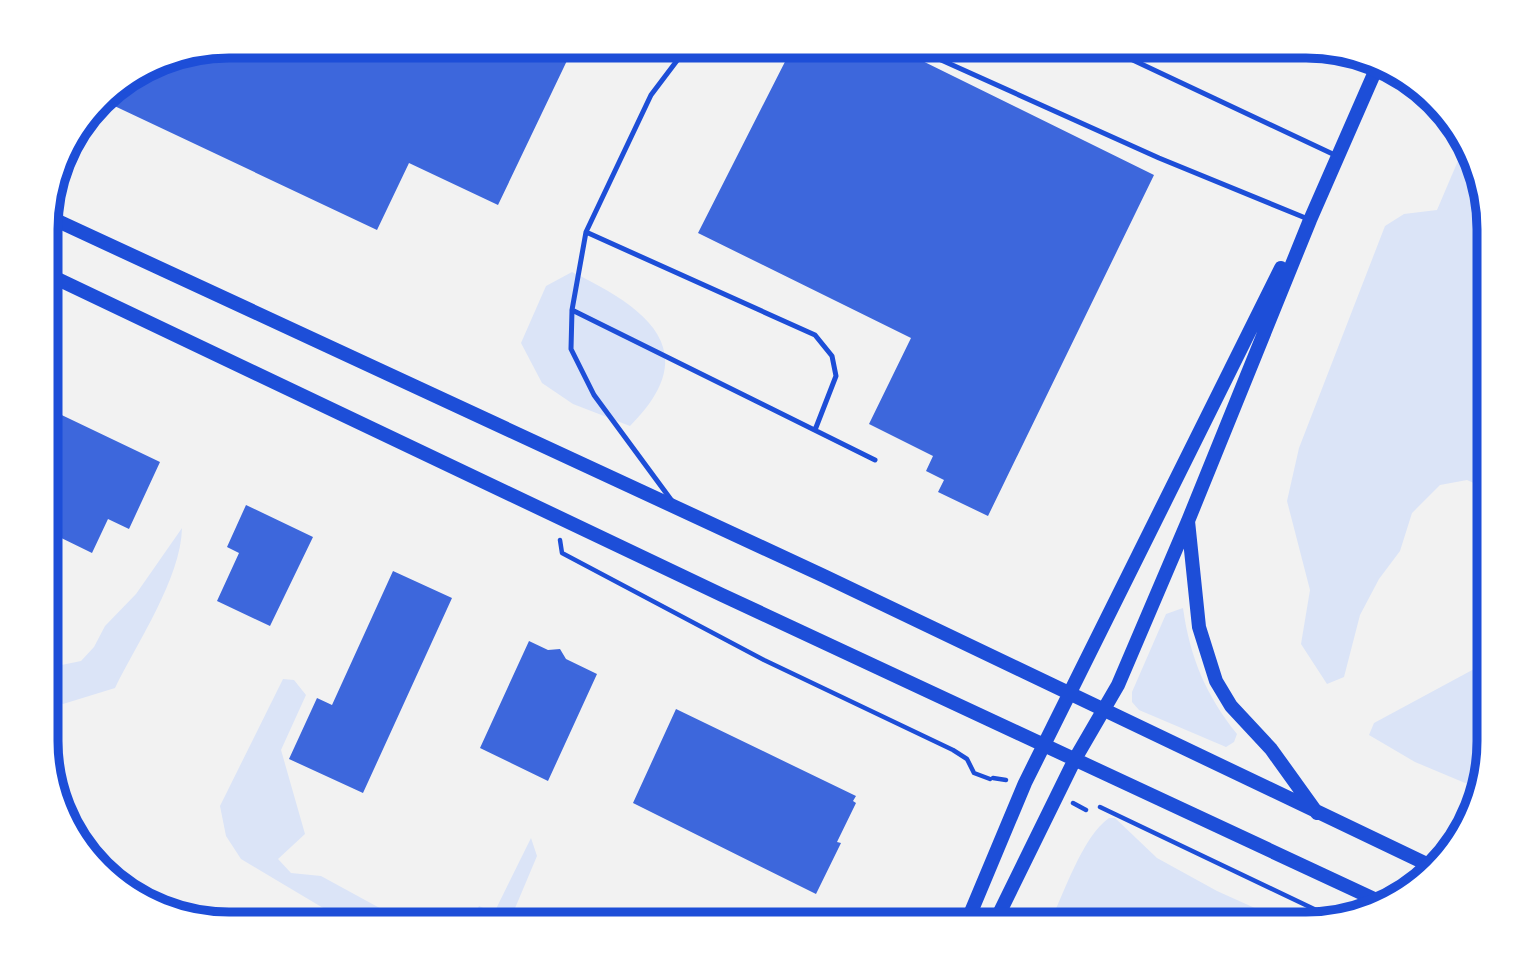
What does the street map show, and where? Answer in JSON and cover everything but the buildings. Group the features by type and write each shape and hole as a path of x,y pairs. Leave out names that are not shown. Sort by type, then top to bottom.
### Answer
{"main road":[{"path":"971,912 1014,807 1162,505 1308,219 1375,72"},
{"path":"1000,912 1074,759 1118,685 1188,521 1308,219"},
{"path":"58,221 678,509 1425,863"},
{"path":"58,279 1373,899"},
{"path":"1188,521 1199,627 1216,681 1231,706 1271,748 1318,814"}],"lane":[{"path":"678,509 594,395 571,349 572,310 586,232 651,95 679,58"},
{"path":"937,58 1159,158 1308,219"},
{"path":"1129,58 1337,156"},
{"path":"586,232 815,335 832,356 836,376 815,430"},
{"path":"572,310 875,460"}],"path":[{"path":"562,553 764,660 953,750 967,759 974,773 990,779"},
{"path":"1100,807 1320,912"}],"shaded area":[{"path":"1461,155 1474,195 1477,217 1477,485 1467,480 1440,485 1412,513 1400,551 1379,579 1360,615 1344,677 1327,684 1301,644 1310,590 1287,501 1299,448 1385,226 1404,214 1437,210"},
{"path":"572,272 623,301 643,317 657,334 665,353 663,375 652,399 630,426 573,404 542,383 521,343 546,286"},
{"path":"182,528 180,547 166,589 115,688 63,704 58,701 58,666 81,661 94,647 105,626 136,594"},
{"path":"1183,608 1190,643 1201,675 1216,705 1237,734 1234,742 1226,747 1139,710 1132,702 1132,692 1166,614"},
{"path":"1476,668 1477,753 1471,785 1415,762 1369,735 1374,723"},
{"path":"283,679 294,680 306,695 281,750 305,834 278,859 291,873 321,876 387,912 330,912 241,859 226,836 220,806"},
{"path":"1109,818 1115,818 1157,858 1217,891 1263,912 1054,912 1074,867 1099,827"},
{"path":"531,838 537,856 513,912 494,912"},
{"path":"479,906 492,912 476,912"}]}
